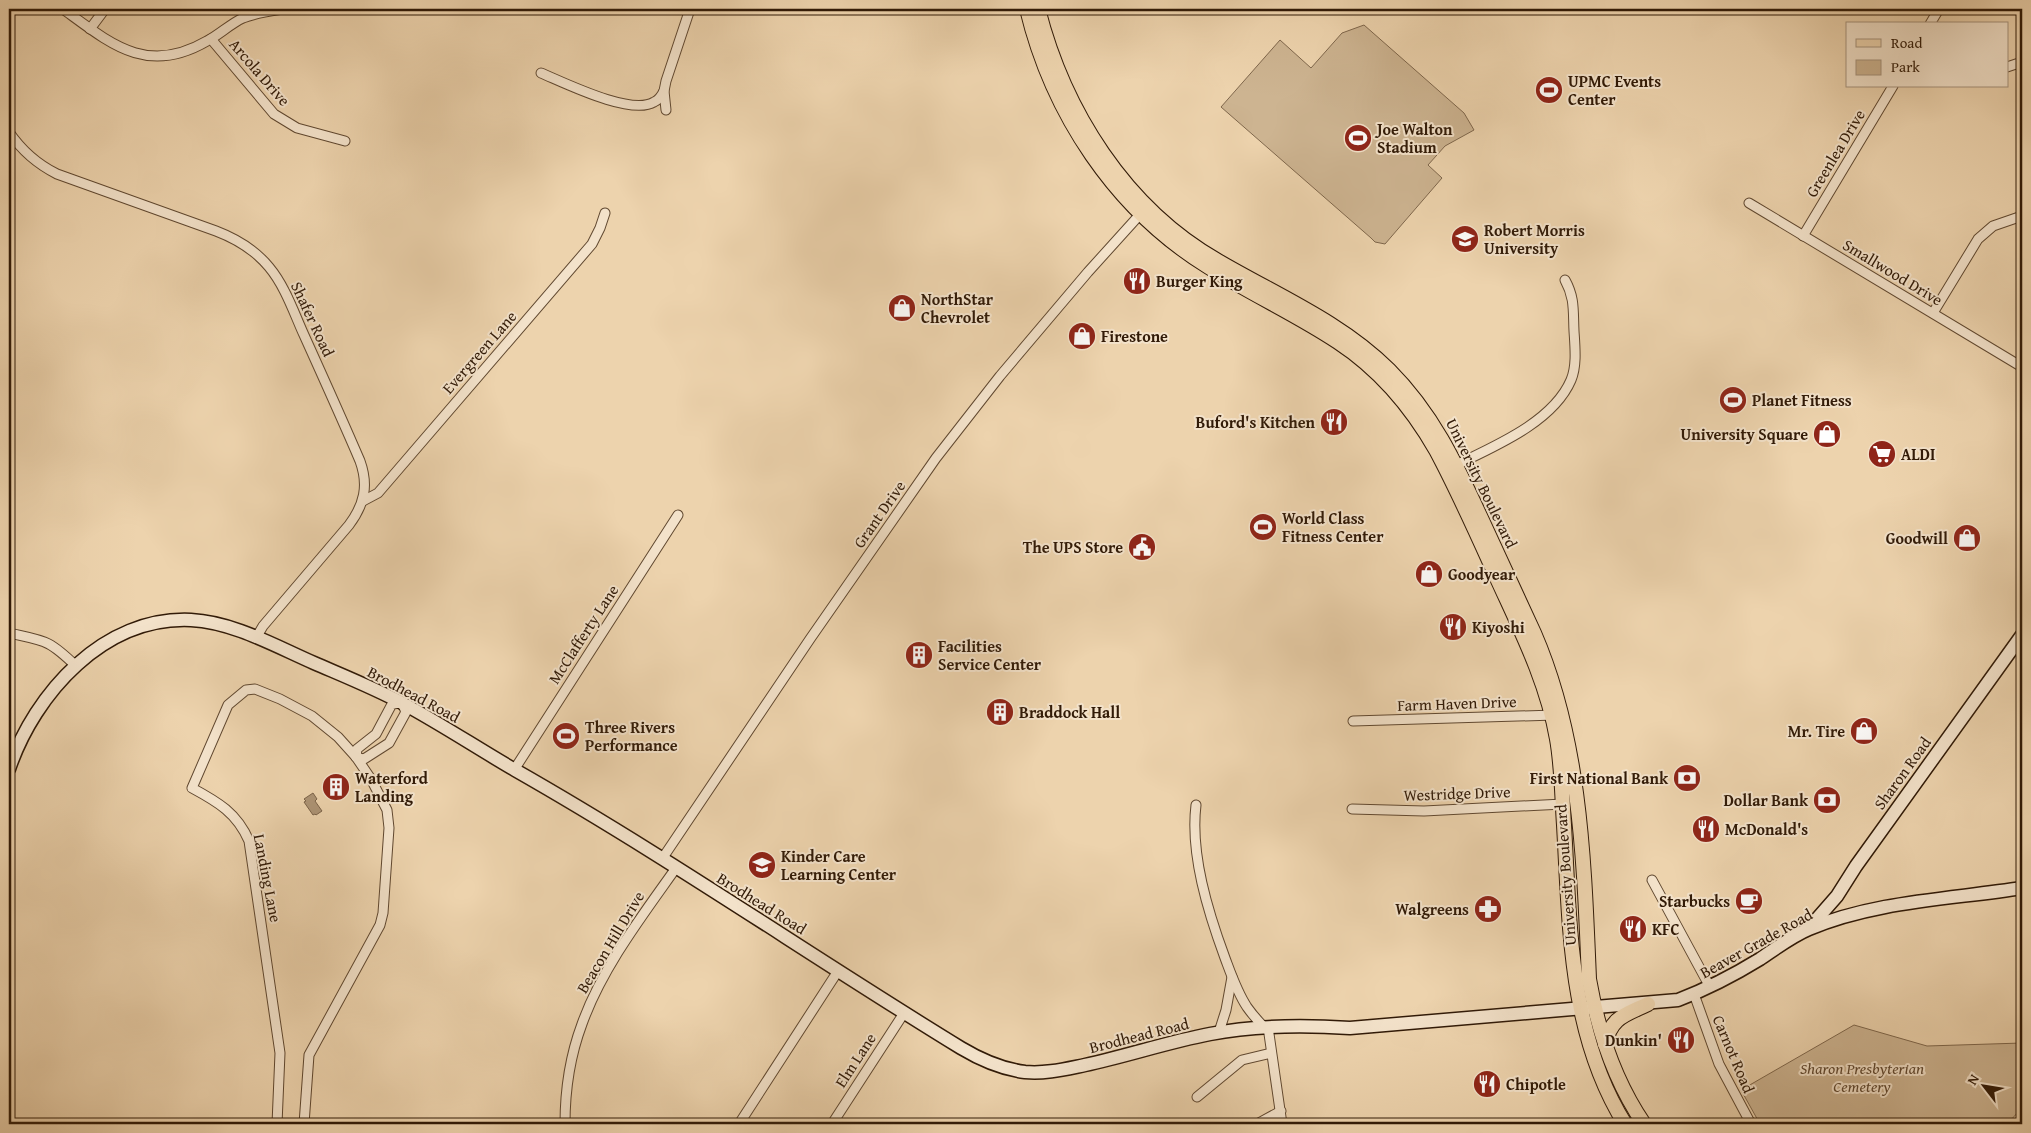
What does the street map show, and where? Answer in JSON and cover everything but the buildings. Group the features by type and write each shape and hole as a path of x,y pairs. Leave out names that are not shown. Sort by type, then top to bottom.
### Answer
{"main road":[{"name":"University Boulevard","path":"1026,9 1043,60 1074,127 1102,170 1144,210 1174,244 1207,266 1322,332 1346,348 1384,379 1411,411 1436,450 1532,655 1570,748 1577,796 1589,979 1594,1007 1604,1044 1616,1076 1644,1124"},
{"name":"University Boulevard","path":"1038,9 1053,58 1075,108 1110,163 1144,210 1199,249 1326,322 1376,357 1417,401 1441,436 1544,656 1557,715 1573,964 1580,1008 1596,1065 1612,1101 1626,1124"},
{"name":"Brodhead Road","path":"9,768 26,727 40,705 56,685 76,666 130,630 161,622 192,620 208,622 223,625 256,638 402,703 662,859 904,1013 982,1060 1004,1068 1026,1072 1043,1072 1069,1068 1219,1032 1266,1027 1350,1028 1594,1007"},
{"name":"Sharon Road","path":"1807,929 1837,896 1856,866 2022,635"},
{"name":"Beaver Grade Road","path":"1594,1007 1678,1000 1710,987 1807,929 1854,915 1889,907 2022,888"},
{"path":"1604,1044 1614,1022 1648,1004"}],"street":[{"path":"63,9 90,29 123,49 134,54 153,57 174,56 184,53 212,39 243,18 284,9"},
{"path":"90,29 105,9"},
{"path":"666,110 664,91 668,71 690,9"},
{"path":"1931,22 1939,9"},
{"name":"Arcola Drive","path":"212,39 274,114 297,128 345,141"},
{"path":"2008,67 2022,62"},
{"path":"541,73 622,105 638,106 653,103 664,91"},
{"name":"Greenlea Drive","path":"1803,236 1892,88"},
{"name":"Shafer Road","path":"9,132 26,154 49,170 225,234 249,248 263,260 274,274 289,302 360,461 366,484 363,501 357,515 263,626 256,638"},
{"name":"Smallwood Drive","path":"1749,203 2022,367"},
{"name":"Grant Drive","path":"662,859 810,639 942,450 1000,376 1088,272 1144,210"},
{"name":"Evergreen Lane","path":"363,501 378,493 592,244 605,213"},
{"path":"1932,313 1978,239 1993,226 2022,216"},
{"path":"1456,465 1537,421 1561,399 1572,379 1575,344 1572,293 1565,280"},
{"name":"McClafferty Lane","path":"514,770 678,515"},
{"path":"9,633 42,639 56,647 76,666"},
{"name":"Landing Lane","path":"277,1124 280,1053 249,841 241,824 228,810 192,788 228,705 246,690 255,690 272,696 312,716 338,737 371,778 387,810 389,828 383,913 380,924 309,1055 304,1124"},
{"path":"402,703 406,712 389,743 364,759 356,757 357,749 376,734 392,704 402,703"},
{"name":"Farm Haven Drive","path":"1353,721 1557,715"},
{"name":"Westridge Drive","path":"1352,809 1424,811 1563,804"},
{"path":"1196,805 1196,836 1203,886 1211,918 1232,976 1246,1006 1266,1027 1282,1124"},
{"name":"Beacon Hill Drive","path":"564,1124 565,1096 573,1050 586,1012 606,974 676,868"},
{"path":"1652,880 1710,987"},
{"path":"739,1124 838,971"},
{"path":"1219,1032 1226,1010 1232,976"},
{"name":"Carnot Road","path":"1694,994 1719,1064 1751,1124"},
{"name":"Elm Lane","path":"832,1124 904,1013"},
{"path":"1197,1097 1242,1060 1271,1054"},
{"path":"1257,1124 1281,1111"}],"green space":[{"name":"Joe Walton Stadium","path":"1364,25 1464,113 1474,130 1445,146 1428,165 1442,178 1385,244 1375,242 1221,107 1280,40 1311,68 1342,33"},
{"name":"Sharon Presbyterian Cemetery","path":"1854,1025 1927,1046 2022,1043 2022,1108 2007,1124 1760,1124 1741,1090"}],"shaded area":[{"path":"313,793 317,799 315,801 322,811 316,815 313,815 304,802 306,801 304,799"}],"place":[{"name":"UPMC Events Center","path":"1549,90"},
{"name":"Joe Walton Stadium","path":"1358,138"},
{"name":"Robert Morris University","path":"1465,239"},
{"name":"Burger King","path":"1137,281"},
{"name":"NorthStar Chevrolet","path":"902,308"},
{"name":"Firestone","path":"1082,336"},
{"name":"Planet Fitness","path":"1733,400"},
{"name":"Buford's Kitchen","path":"1334,422"},
{"name":"University Square","path":"1827,434"},
{"name":"ALDI","path":"1882,454"},
{"name":"World Class Fitness Center","path":"1263,527"},
{"name":"Goodwill","path":"1967,538"},
{"name":"The UPS Store","path":"1142,547"},
{"name":"Goodyear","path":"1429,574"},
{"name":"Kiyoshi","path":"1453,627"},
{"name":"Facilities Service Center","path":"919,655"},
{"name":"Braddock Hall","path":"1000,712"},
{"name":"Mr. Tire","path":"1864,731"},
{"name":"Three Rivers Performance","path":"566,736"},
{"name":"First National Bank","path":"1687,778"},
{"name":"Waterford Landing","path":"336,787"},
{"name":"Dollar Bank","path":"1827,800"},
{"name":"McDonald's","path":"1706,829"},
{"name":"Kinder Care Learning Center","path":"762,865"},
{"name":"Starbucks","path":"1749,901"},
{"name":"Walgreens","path":"1488,909"},
{"name":"KFC","path":"1633,929"},
{"name":"Dunkin'","path":"1681,1040"},
{"name":"Chipotle","path":"1487,1084"}]}
